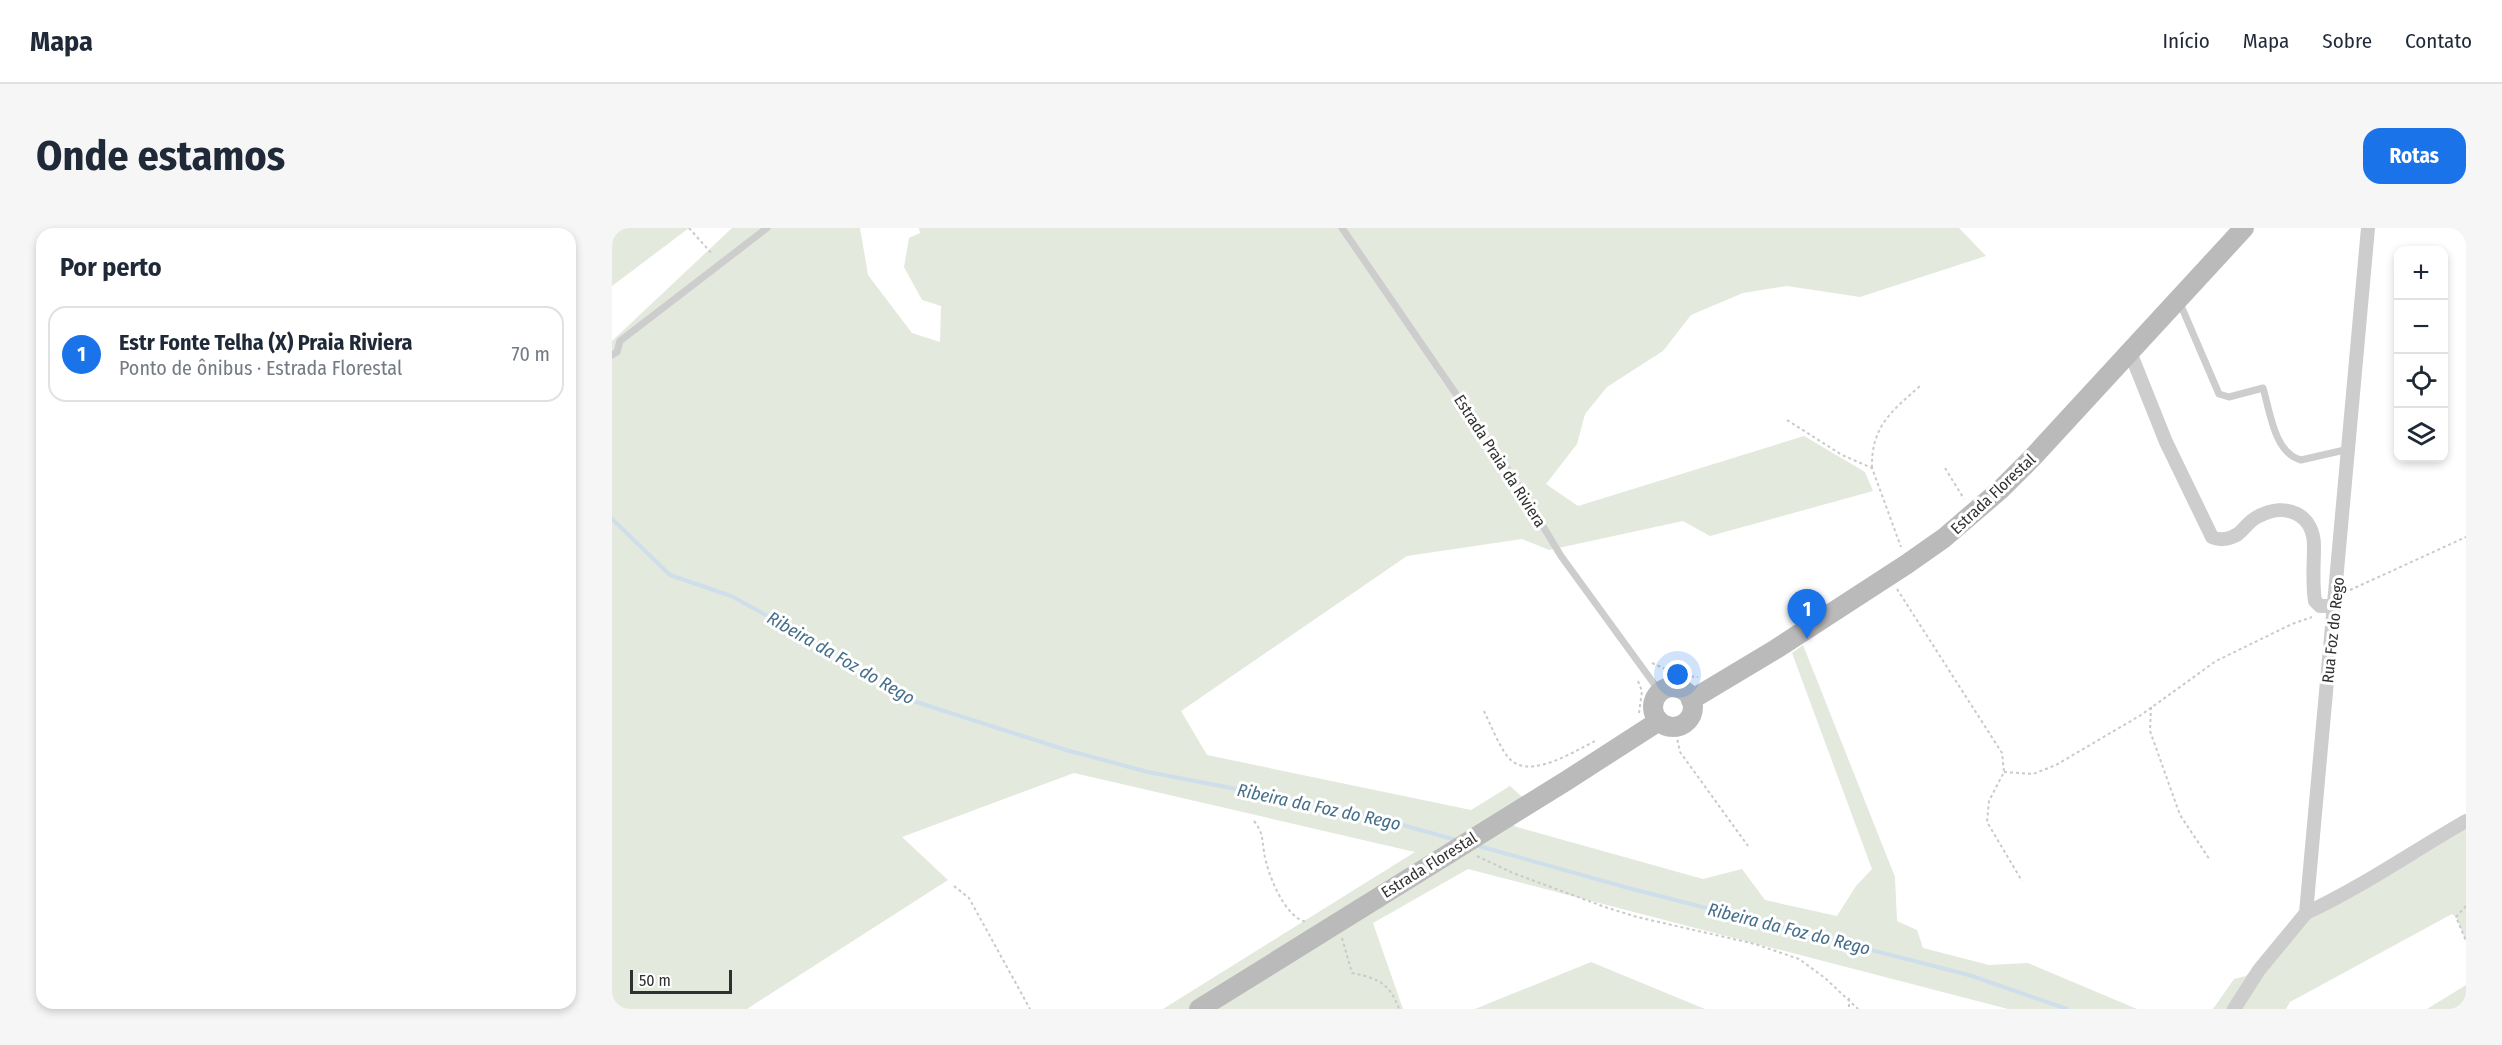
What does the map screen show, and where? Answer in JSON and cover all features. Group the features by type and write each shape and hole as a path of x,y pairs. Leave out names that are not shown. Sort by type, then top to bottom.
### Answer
{"main road":[{"name":"Estrada Florestal","path":"1691,699 1889,577 1944,538 2033,457 2244,228"},
{"path":"1677,687 1686,692 1691,699 1692,712 1686,722 1667,724 1653,706 1654,699 1668,688 1677,687"},
{"name":"Estrada Florestal","path":"1199,1009 1452,851 1667,724"}],"street":[{"name":"Rua Foz do Rego","path":"2306,913 2368,228"},
{"path":"2130,352 2166,442 2212,537 2218,540 2240,533 2247,522 2274,510 2300,514 2309,523 2314,534 2315,602 2320,606 2335,604"},
{"path":"2234,1009 2259,970 2306,913 2345,895 2404,856 2466,821"}],"lane":[{"path":"612,355 617,352 620,341 767,228"},
{"name":"Estrada Praia da Riviera","path":"1342,228 1515,480 1561,556 1660,692"},
{"path":"2178,299 2219,394 2229,397 2263,388 2281,445 2286,453 2301,460 2349,449"}],"path":[{"path":"689,228 720,263"},
{"path":"1907,564 1872,468 1872,449 1878,430 1891,412 1921,385"},
{"path":"1787,420 1842,454 1872,468"},
{"path":"1945,468 1973,513"},
{"path":"2004,772 2033,774 2056,765 2151,707 2216,662 2466,537"},
{"path":"1889,577 2002,753 2004,772 1989,801 1987,822 2022,881"},
{"path":"1649,661 1682,676 1700,677"},
{"path":"2151,707 2150,731 2180,815 2210,860"},
{"path":"1484,711 1510,760 1521,766 1534,767 1551,762 1596,741"},
{"path":"1667,724 1680,752 1748,846"},
{"path":"1452,851 1637,917 1755,944 1799,958 1849,998 1858,1009"},
{"path":"954,886 969,898 1019,985 1030,1009"},
{"path":"2466,906 2456,917 2466,941"},
{"path":"1849,998 1849,1009"}],"shaded area":[{"path":"612,228 689,228 612,286"},
{"path":"732,228 860,228 868,275 912,333 940,342 941,306 922,300 904,267 909,238 920,233 919,228 1959,228 1986,256 1860,297 1787,286 1743,293 1691,315 1663,351 1607,387 1585,414 1577,444 1546,484 1578,506 1804,436 1865,472 1873,491 1710,536 1683,521 1549,550 1522,539 1407,556 1181,711 1207,755 1471,810 1510,786 1529,803 1503,820 1517,827 1703,879 1742,869 1765,900 1837,916 1856,886 1872,869 1792,653 1803,645 1895,877 1897,921 1917,930 1923,948 1989,965 2028,963 2137,1009 2008,1009 1468,869 1373,923 1403,1009 1163,1009 1415,852 1074,773 902,837 948,880 747,1009 612,1009 612,341"},
{"path":"2466,821 2466,941 2456,917 2452,914 2290,1002 2286,1009 2213,1009 2234,979 2246,976 2306,913"},
{"path":"1591,962 1705,1009 1475,1009"},
{"path":"2466,985 2466,1009 2427,1009"}],"waterway":[{"name":"Ribeira da Foz do Rego","path":"612,519 670,575 731,596 847,659 910,700 1066,750 1148,772 1356,812 1456,840"},
{"name":"Ribeira da Foz do Rego","path":"1475,845 1632,889 1969,975 2067,1009"}],"place":[{"name":"Estr Fonte Telha (X) Praia Riviera","path":"1807,639"}]}
